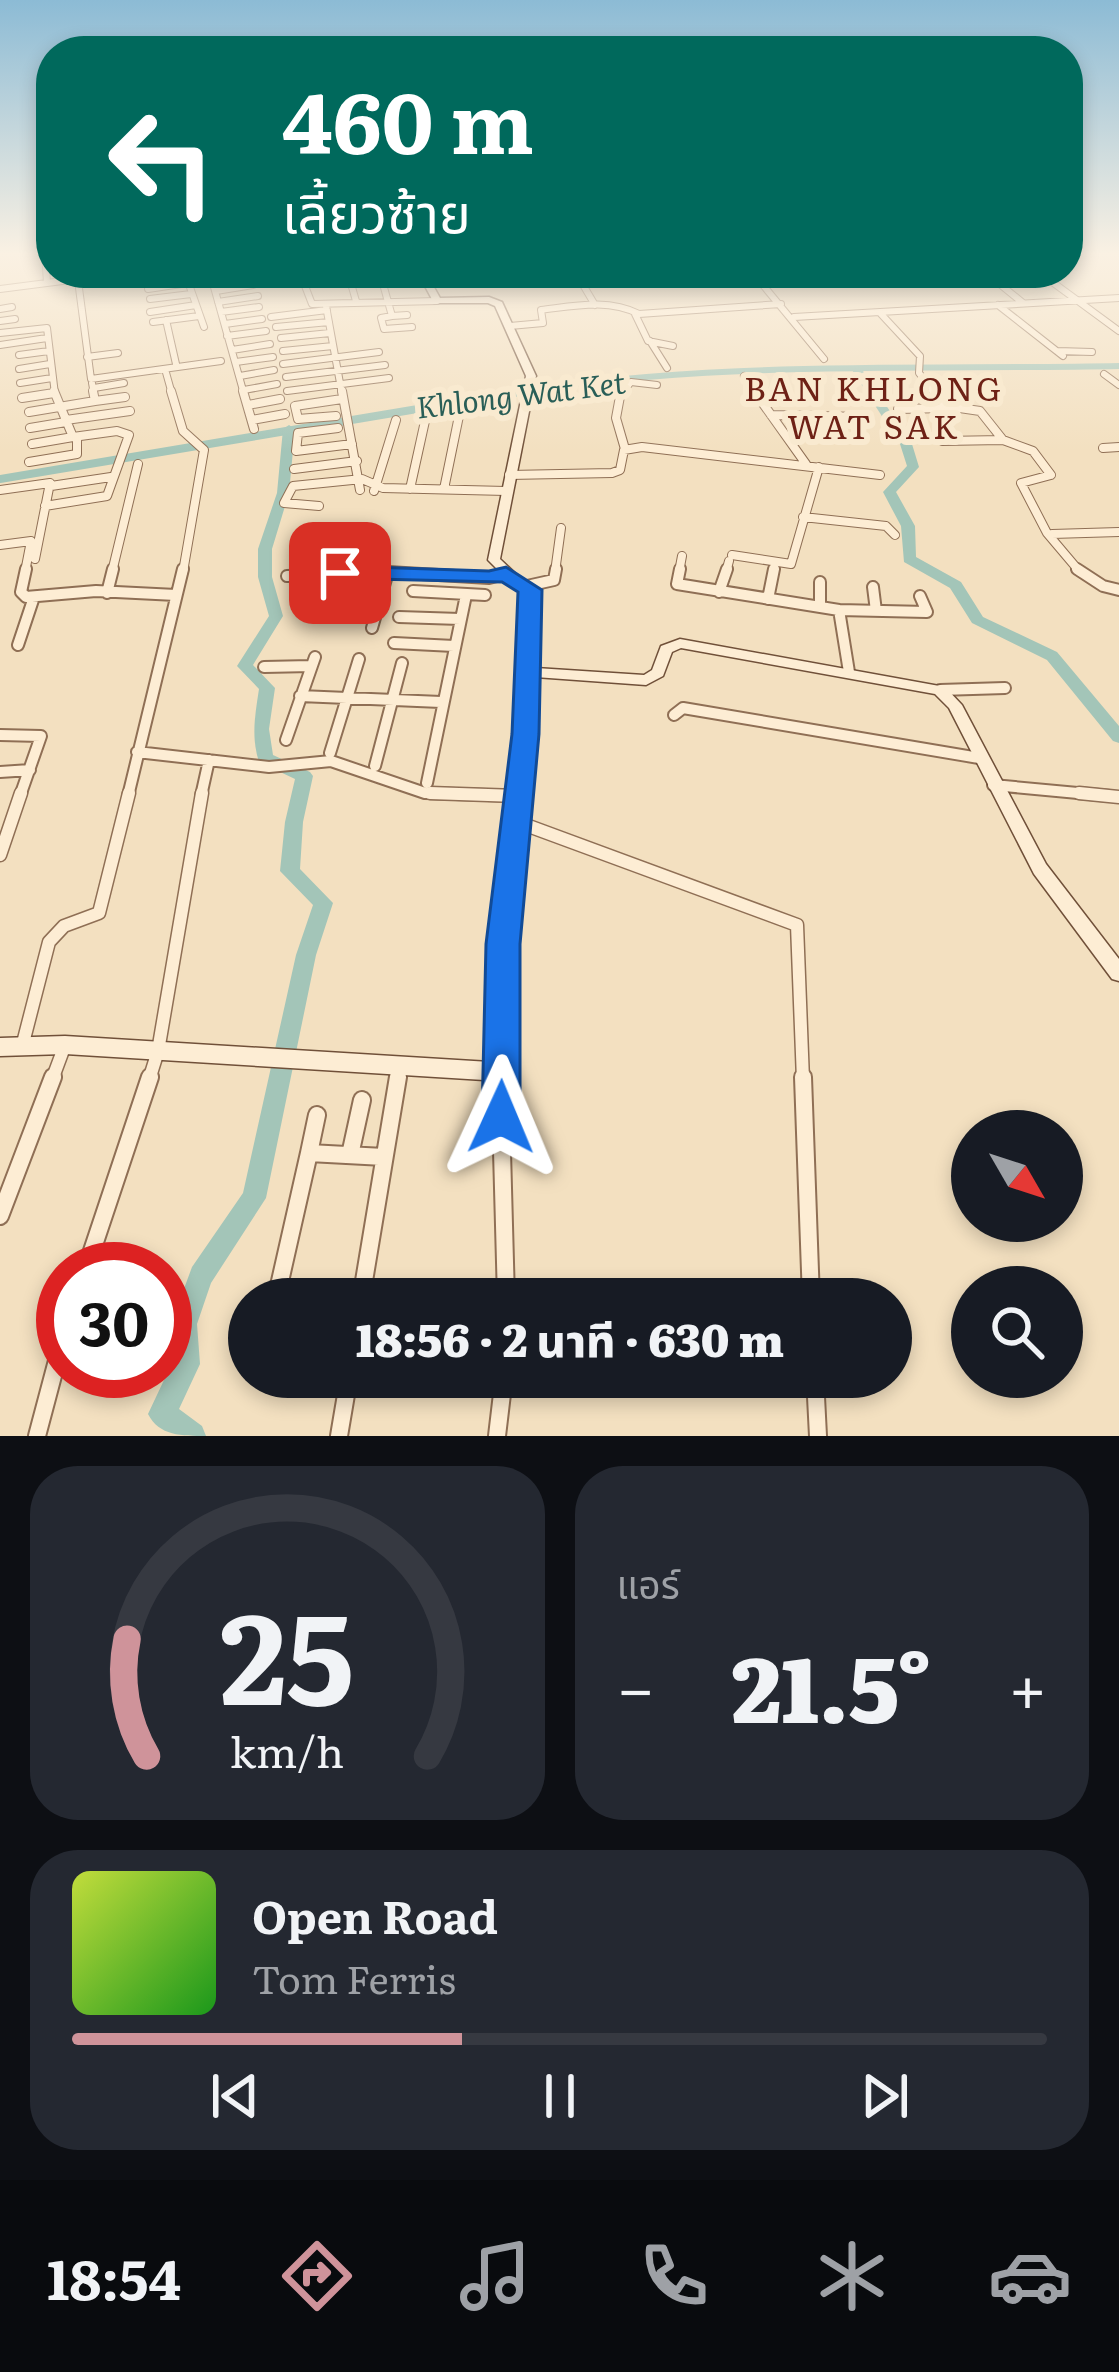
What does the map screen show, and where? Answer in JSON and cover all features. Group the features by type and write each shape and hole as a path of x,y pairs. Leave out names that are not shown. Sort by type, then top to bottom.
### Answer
{"street":[{"path":"82,318 91,379 221,361"},
{"path":"153,322 182,318"},
{"path":"200,318 204,328"},
{"path":"223,318 253,424 285,414"},
{"path":"224,324 266,318"},
{"path":"328,318 342,421 361,484"},
{"path":"381,318 384,329 412,327"},
{"path":"505,318 531,376 494,560 527,586 531,595 530,672 504,924 500,1072 505,1278"},
{"path":"510,326 543,323 543,318"},
{"path":"637,318 667,368"},
{"path":"794,318 824,359"},
{"path":"885,318 919,354 918,370 948,408"},
{"path":"1015,318 1060,353 1092,352"},
{"path":"0,321 16,319"},
{"path":"166,320 176,364"},
{"path":"276,327 329,322"},
{"path":"0,333 46,327 54,393 75,437 77,454 29,462"},
{"path":"227,337 266,331"},
{"path":"280,338 330,333"},
{"path":"0,345 47,338"},
{"path":"650,341 673,346"},
{"path":"232,350 270,344"},
{"path":"283,351 333,346"},
{"path":"19,356 49,351"},
{"path":"87,357 118,352"},
{"path":"240,376 379,352"},
{"path":"236,362 273,357"},
{"path":"19,369 50,364"},
{"path":"286,377 385,365"},
{"path":"23,1043 50,942 64,926 99,913 176,595 201,446 183,430 165,369"},
{"path":"1104,374 1119,385"},
{"path":"744,376 806,464"},
{"path":"20,383 52,378"},
{"path":"248,404 389,378"},
{"path":"293,486 361,484 448,491 616,472 625,449 616,420 622,388 628,382 657,385"},
{"path":"94,401 93,386 124,383"},
{"path":"244,390 277,384"},
{"path":"22,398 54,393"},
{"path":"29,412 125,397"},
{"path":"342,399 295,406 298,419 342,421"},
{"path":"413,490 428,412 452,406 460,412 448,491"},
{"path":"898,409 980,411 1003,440"},
{"path":"29,428 130,411"},
{"path":"774,418 863,417"},
{"path":"375,488 396,420"},
{"path":"320,506 286,506 293,486 298,433 342,421"},
{"path":"32,444 128,432 107,496 45,506"},
{"path":"942,441 1003,440 1033,451 1051,475 1021,483 1052,534 1087,580 1119,590"},
{"path":"296,451 352,444"},
{"path":"1103,448 1119,447"},
{"path":"625,449 681,449 880,475"},
{"path":"294,469 357,461"},
{"path":"106,593 138,464"},
{"path":"719,592 730,558 790,564 819,466"},
{"path":"0,490 111,476"},
{"path":"35,559 51,486"},
{"path":"802,517 886,526 896,535"},
{"path":"527,586 554,580 561,528"},
{"path":"1052,534 1119,532"},
{"path":"0,545 31,541 21,592 34,597 176,595"},
{"path":"677,584 682,556"},
{"path":"768,599 774,568"},
{"path":"372,628 388,572"},
{"path":"287,576 388,572 485,595"},
{"path":"412,591 506,574"},
{"path":"820,582 820,607"},
{"path":"661,583 839,610 927,612 920,596"},
{"path":"427,783 460,619 458,585"},
{"path":"873,587 876,611"},
{"path":"18,645 34,597"},
{"path":"839,610 849,672"},
{"path":"399,616 460,619"},
{"path":"394,643 454,646"},
{"path":"530,672 646,680 658,673 665,649 680,643 940,690 1005,688"},
{"path":"330,753 359,658"},
{"path":"264,668 313,662 286,740"},
{"path":"375,766 402,663"},
{"path":"940,690 955,705 1048,882 1119,973"},
{"path":"300,696 441,702"},
{"path":"674,715 683,708 979,758"},
{"path":"0,735 41,734 0,854"},
{"path":"137,752 268,767 331,761 425,793 518,796"},
{"path":"95,1242 158,1051 188,853 209,760"},
{"path":"0,772 30,770"},
{"path":"993,785 1119,797"},
{"path":"0,811 16,810"},
{"path":"515,821 574,838 797,925 810,1278"},
{"path":"0,1216 65,1045"},
{"path":"0,1047 65,1045 500,1072"},
{"path":"364,1278 400,1067"},
{"path":"350,1155 362,1100"},
{"path":"281,1278 317,1115"},
{"path":"309,1153 384,1157"},
{"path":"38,1436 48,1398"},
{"path":"339,1436 345,1398"},
{"path":"497,1436 502,1398"},
{"path":"816,1398 818,1436"}],"waterway":[{"name":"Khlong Wat Ket","path":"508,394 735,371 1119,366"},
{"path":"857,370 906,444 913,467 889,492 908,526 909,559 956,585 977,620 1052,656 1119,737"},
{"name":"Khlong Wat Ket","path":"508,394 525,391"},
{"name":"Khlong Wat Ket","path":"0,479 508,394"},
{"path":"192,1436 162,1414 186,1364 184,1324 201,1276 254,1198 306,955 323,903 290,871 304,776 265,758 261,729 267,688 245,666 276,616 265,577 265,549 283,493 289,429"}],"district":[{"name":"BAN KHLONG WAT SAK","path":"874,408"}],"route":[{"path":"340,573 489,578 506,574 530,590 526,734 503,944 501,1117"}]}
